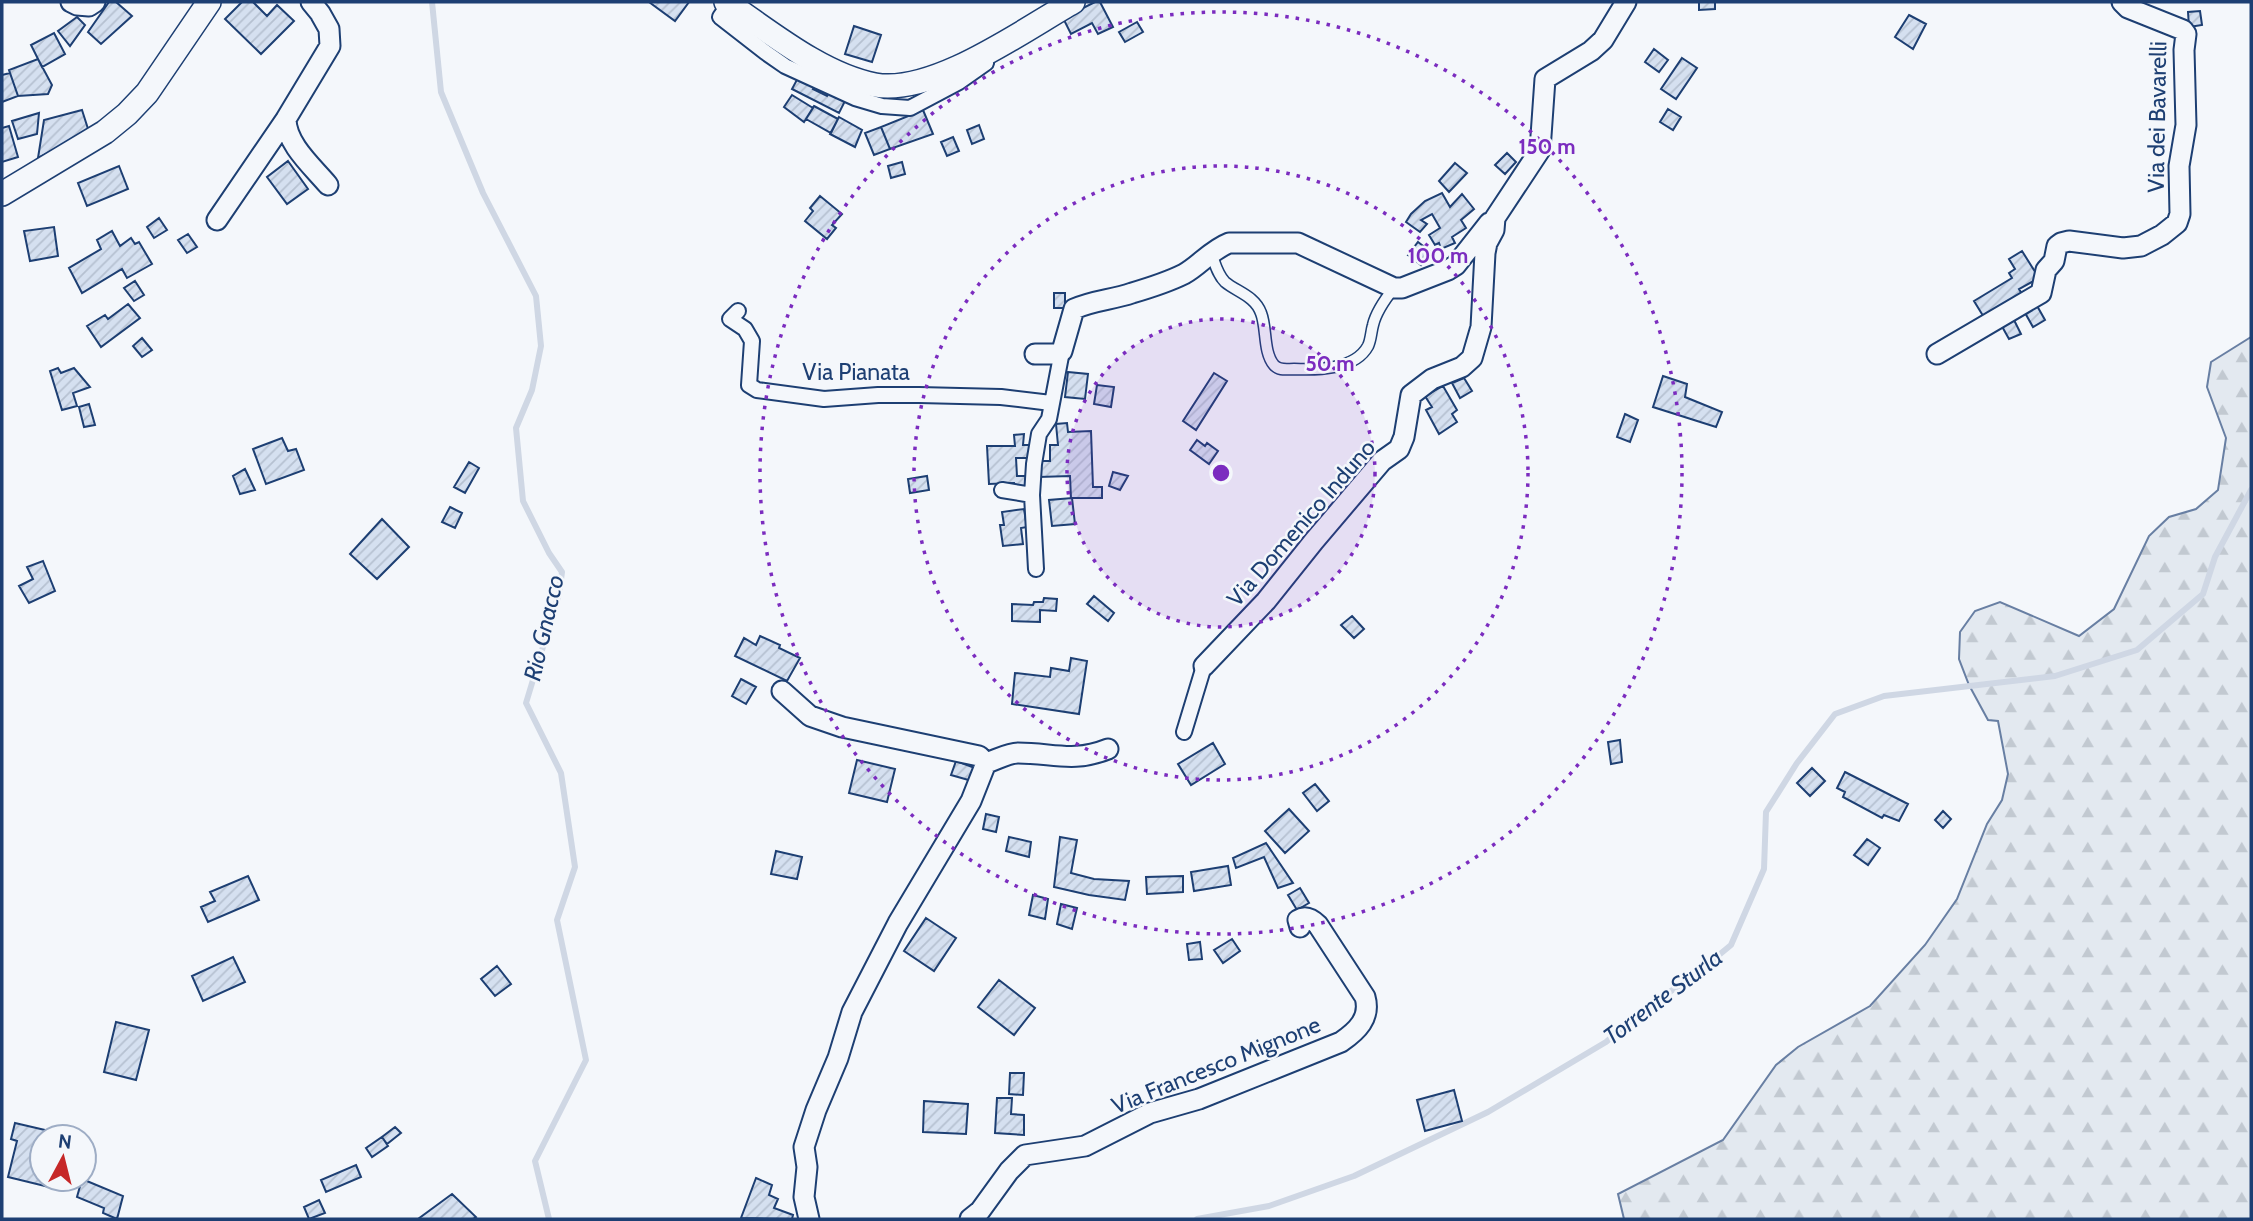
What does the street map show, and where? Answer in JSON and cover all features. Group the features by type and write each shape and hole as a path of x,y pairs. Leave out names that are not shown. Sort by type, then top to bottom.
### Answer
{"street":[{"path":"71,2 89,6 95,2"},
{"path":"2,194 105,132 127,114 147,93 209,2"},
{"path":"217,220 286,119 330,46 329,29 310,2"},
{"path":"1037,22 1040,29 959,82 910,108 867,102 785,66 720,17 728,3 797,50 828,67 860,81 884,86 914,83 943,74 1073,2"},
{"name":"Via Domenico Induno","path":"1184,732 1205,666 1266,601 1382,461 1399,449 1411,395 1432,379 1462,367 1472,358 1481,327 1487,243 1494,230 1495,218 1540,150 1545,79 1591,51 1603,40 1626,2"},
{"name":"Via dei Bavarelli","path":"1937,354 2040,293 2046,270 2054,261 2060,243 2069,241 2123,248 2141,246 2177,223 2180,214 2179,166 2186,125 2186,34 2183,30 2128,8 2122,2"},
{"path":"286,119 286,127 294,143 328,186"},
{"path":"1037,569 1032,495 1034,464 1039,434 1049,419 1062,351 1074,309 1093,301 1131,294 1183,275 1229,243 1298,243 1394,288 1402,288 1456,265 1495,218"},
{"name":"Via Pianata","path":"738,312 730,319 745,329 752,341 749,385 757,390 824,399 919,395 1001,397 1051,403"},
{"path":"1035,354 1055,354 1062,351"},
{"path":"1002,490 1032,495"},
{"path":"782,691 810,716 842,727 979,756 986,764"},
{"path":"808,1219 804,1197 807,1167 804,1147 838,1058 852,1012 873,968 971,801 986,764 1015,752 1071,758 1108,749"},
{"name":"Via Francesco Mignone","path":"970,1219 980,1211 1009,1171 1025,1155 1085,1146 1150,1113 1199,1099 1341,1042 1352,1034 1365,1019 1365,997 1318,925 1311,918 1303,917 1298,920 1300,928"}],"lane":[{"path":"1211,253 1219,274 1225,281 1256,304 1261,313 1270,357 1280,369 1311,370 1343,365 1356,359 1368,345 1373,323 1394,288"}],"green space":[{"path":"2251,337 2251,1219 1624,1219 1618,1194 1723,1140 1776,1065 1798,1047 1870,1006 1925,945 1957,899 1987,824 2002,800 2008,774 1998,721 1988,720 1969,685 1959,659 1960,632 1975,611 2000,602 2079,636 2114,609 2149,536 2169,517 2196,509 2218,490 2226,438 2207,387 2211,362"}],"building":[{"path":"109,2 116,2 132,16 101,44 88,32"},
{"path":"242,2 253,2 267,16 277,5 294,21 261,54 225,19"},
{"path":"649,2 689,2 675,21"},
{"path":"1100,2 1113,27 1098,34 1092,23 1071,34 1063,18"},
{"path":"1699,2 1715,2 1715,9 1699,10"},
{"path":"2200,11 2202,25 2189,27 2188,12"},
{"path":"1909,15 1926,24 1913,49 1895,37"},
{"path":"77,17 85,25 70,46 58,31"},
{"path":"1137,22 1143,32 1125,42 1119,32"},
{"path":"854,26 881,35 872,62 845,54"},
{"path":"54,33 65,54 42,67 31,45"},
{"path":"1654,49 1668,60 1659,72 1645,62"},
{"path":"1682,58 1697,68 1676,99 1661,89"},
{"path":"38,59 52,85 48,94 18,96 9,70"},
{"path":"10,73 18,96 2,102 2,75"},
{"path":"800,74 817,83 813,89 827,96 830,89 847,97 839,113 792,89"},
{"path":"792,95 813,108 804,122 784,107"},
{"path":"814,106 838,119 831,133 806,119"},
{"path":"1668,109 1681,117 1673,130 1660,122"},
{"path":"82,110 89,132 38,158 44,120"},
{"path":"923,110 933,134 890,149 881,127"},
{"path":"39,113 37,134 18,139 12,121"},
{"path":"839,117 862,130 855,147 830,134"},
{"path":"979,125 984,139 972,144 967,130"},
{"path":"9,126 18,157 2,162 2,128"},
{"path":"881,127 890,149 874,155 865,133"},
{"path":"953,137 959,151 947,156 941,142"},
{"path":"1507,153 1516,162 1505,174 1495,165"},
{"path":"288,161 308,189 287,204 267,177"},
{"path":"902,162 905,174 891,178 888,166"},
{"path":"1455,163 1467,173 1449,192 1439,181"},
{"path":"119,166 128,189 87,206 78,183"},
{"path":"1442,193 1450,207 1462,194 1474,209 1461,220 1466,228 1452,237 1455,243 1441,249 1439,243 1435,245 1429,235 1440,228 1432,214 1421,220 1427,224 1420,232 1406,222 1425,201"},
{"path":"820,196 842,214 832,225 836,228 827,239 805,221 813,211 810,208"},
{"path":"159,218 167,230 154,238 147,227"},
{"path":"54,227 58,256 30,261 24,231"},
{"path":"112,231 120,246 131,238 135,244 139,242 152,264 127,278 122,269 82,293 69,268 101,249 97,240"},
{"path":"188,234 197,247 187,253 178,240"},
{"path":"1418,242 1431,252 1421,265 1408,255"},
{"path":"2022,251 2039,278 2019,289 2024,297 1985,319 1974,301 2012,278 2009,273 2015,269 2009,259"},
{"path":"135,281 144,295 134,301 124,288"},
{"path":"1054,293 1065,293 1065,308 1054,308"},
{"path":"128,304 140,318 101,347 87,326 105,315 108,319"},
{"path":"2036,304 2045,320 2033,327 2024,311"},
{"path":"2011,314 2021,334 2009,339 1999,321"},
{"path":"142,338 152,350 142,357 133,346"},
{"path":"58,368 61,373 74,368 90,387 73,393 77,406 62,410 50,371"},
{"path":"1068,372 1088,374 1085,399 1065,397"},
{"path":"1214,373 1227,381 1196,430 1183,421"},
{"path":"1663,376 1687,384 1685,397 1722,412 1716,427 1653,407"},
{"path":"1464,378 1472,391 1460,398 1452,383"},
{"path":"1097,385 1114,387 1111,407 1094,404"},
{"path":"1443,386 1457,410 1452,414 1457,422 1439,434 1426,410 1432,407 1425,396"},
{"path":"89,404 95,425 84,427 79,407"},
{"path":"1625,414 1638,420 1630,442 1617,437"},
{"path":"1067,423 1068,432 1091,431 1093,487 1102,487 1102,498 1071,498 1070,476 1039,477 1039,461 1050,461 1050,445 1058,445 1056,424"},
{"path":"1024,434 1023,445 1030,445 1030,458 1016,458 1017,476 1030,476 1030,488 1015,489 1014,483 989,484 987,446 1015,446 1014,435"},
{"path":"282,438 288,451 296,449 304,470 266,484 253,449"},
{"path":"1197,440 1218,451 1209,464 1190,450"},
{"path":"469,462 479,468 465,493 454,487"},
{"path":"245,469 255,490 240,494 233,476"},
{"path":"1113,472 1128,476 1120,490 1109,486"},
{"path":"927,476 929,490 910,493 908,479"},
{"path":"1072,498 1075,524 1052,526 1049,500"},
{"path":"450,507 462,513 455,528 442,522"},
{"path":"1024,509 1027,527 1021,528 1023,544 1003,546 1000,525 1004,525 1002,512"},
{"path":"382,519 409,547 377,579 350,554"},
{"path":"43,561 55,591 29,603 19,586 33,579 27,567"},
{"path":"1094,596 1114,613 1108,621 1087,604"},
{"path":"1044,598 1057,599 1056,611 1040,610 1040,622 1012,621 1012,604 1033,605 1034,602 1043,602"},
{"path":"1352,616 1364,629 1354,638 1341,625"},
{"path":"760,636 800,658 787,681 735,656 744,638 756,645"},
{"path":"1071,658 1087,661 1079,714 1012,704 1015,673 1050,677 1051,668 1069,671"},
{"path":"741,679 756,687 746,704 732,696"},
{"path":"1620,740 1622,762 1611,764 1608,742"},
{"path":"1213,743 1225,764 1191,785 1178,764"},
{"path":"857,760 895,769 887,802 849,793"},
{"path":"956,761 975,768 972,781 951,775"},
{"path":"1812,768 1825,781 1810,796 1797,783"},
{"path":"1845,772 1908,804 1899,821 1884,815 1882,818 1843,797 1845,792 1837,788"},
{"path":"1315,784 1329,801 1317,811 1303,793"},
{"path":"1289,809 1309,831 1285,853 1265,831"},
{"path":"1943,811 1951,819 1943,828 1935,820"},
{"path":"986,814 999,817 996,832 983,829"},
{"path":"1009,837 1031,842 1029,857 1006,851"},
{"path":"1060,837 1077,840 1071,873 1094,879 1129,881 1125,900 1054,887"},
{"path":"1867,839 1880,848 1868,865 1854,855"},
{"path":"1266,843 1293,883 1278,888 1264,857 1236,868 1233,858"},
{"path":"776,851 802,857 797,879 771,874"},
{"path":"1228,866 1231,885 1194,891 1191,872"},
{"path":"248,876 259,900 208,922 201,907 215,901 210,892"},
{"path":"1183,876 1183,892 1147,894 1146,877"},
{"path":"1300,888 1309,903 1297,910 1288,895"},
{"path":"1033,895 1048,899 1045,919 1029,915"},
{"path":"1061,904 1077,908 1072,929 1057,924"},
{"path":"926,918 956,938 934,971 904,951"},
{"path":"1232,939 1240,951 1223,963 1214,950"},
{"path":"1200,942 1202,959 1189,960 1187,944"},
{"path":"233,957 245,982 203,1001 192,976"},
{"path":"497,966 511,984 495,996 481,979"},
{"path":"999,980 1035,1008 1014,1035 978,1007"},
{"path":"116,1022 149,1030 136,1080 104,1072"},
{"path":"1010,1073 1024,1073 1023,1095 1009,1094"},
{"path":"1454,1090 1462,1121 1425,1131 1417,1100"},
{"path":"997,1098 1012,1098 1011,1114 1024,1115 1024,1135 995,1133"},
{"path":"924,1101 968,1104 966,1134 923,1132"},
{"path":"15,1123 28,1126 28,1182 8,1177 17,1141 11,1139"},
{"path":"395,1127 401,1133 387,1144 382,1137"},
{"path":"382,1137 388,1146 372,1157 366,1148"},
{"path":"356,1165 361,1177 326,1192 321,1180"},
{"path":"756,1178 772,1185 769,1195 778,1199 774,1208 793,1215 792,1219 741,1218"},
{"path":"98,1186 123,1196 117,1219 103,1213 104,1208 77,1197 78,1193 98,1193"},
{"path":"452,1194 476,1217 418,1219"},
{"path":"319,1200 325,1213 309,1219 304,1207"}],"waterway":[{"name":"Rio Gnacco","path":"432,2 441,92 483,193 536,296 541,346 532,390 516,428 523,501 549,553 562,572 559,594 526,703 561,773 575,867 557,920 586,1060 535,1161 549,1219"},
{"name":"Torrente Sturla","path":"1197,1219 1269,1206 1354,1176 1488,1112 1606,1042 1643,1010 1696,974 1731,945 1764,869 1766,812 1797,763 1835,714 1884,696 2055,676 2137,650 2203,594 2215,557 2251,490"}]}
